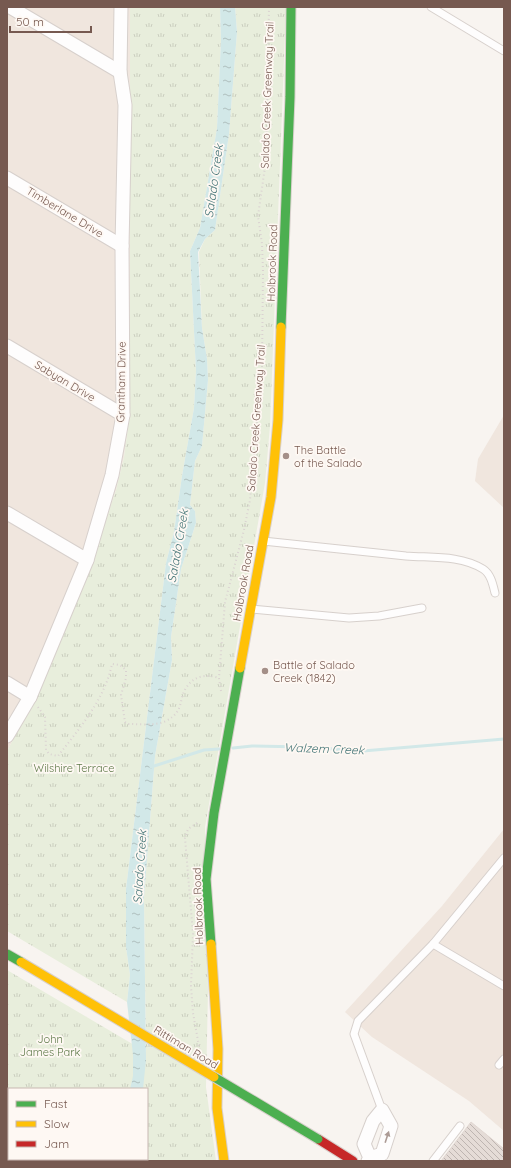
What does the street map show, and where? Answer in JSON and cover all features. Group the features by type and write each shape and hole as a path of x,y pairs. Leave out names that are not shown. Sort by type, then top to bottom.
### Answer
{"street":[{"path":"10,7 120,72"},
{"name":"Grantham Drive","path":"7,736 30,697 87,560 112,475 123,415 122,246 125,105 120,72 121,7"},
{"name":"Holbrook Road","path":"224,1161 217,1108 218,1049 206,878 210,841 271,497 278,420 290,105 291,7"},
{"name":"Timberlane Drive","path":"7,178 122,246"},
{"name":"Sabyan Drive","path":"7,346 123,415"},
{"path":"7,513 87,560"},
{"path":"7,683 30,697"},
{"name":"Rittiman Road","path":"7,954 353,1161"},
{"path":"382,1110 391,1126 382,1154 369,1159 364,1144 373,1121 382,1110"}],"lane":[{"path":"431,7 504,51"},
{"path":"263,541 408,556 439,557 470,563 485,570 492,580 495,593"},
{"path":"251,609 349,618 379,616 422,608"},
{"path":"382,1110 354,1034 362,1015 433,944 504,858"},
{"path":"433,944 504,986"},
{"path":"433,1161 460,1126"}],"path":[{"name":"Salado Creek Greenway Trail","path":"222,693 219,678 225,602 244,530 250,500 262,367 263,271 262,244 258,216 266,160 269,7"},
{"path":"30,697 45,718 46,750 49,754 58,756 84,722 100,697 112,664 120,665 126,670 126,678 121,695 125,722 160,724 167,721 182,705 186,688 200,676 209,674 219,678"}],"shaded area":[{"path":"7,7 130,7 130,392 128,427 124,457 116,490 85,583 38,693 7,751"},
{"path":"504,415 504,508 475,481 478,459"},
{"path":"504,829 504,1131 469,1101 372,1037 345,1012 442,906"}],"green space":[{"name":"Wilshire Terrace","path":"130,7 220,7 221,40 217,128 200,228 190,251 196,371 194,408 174,532 166,563 126,889 126,947 130,975 127,1002 7,931 7,751 38,693 85,583 116,490 124,457 128,427 130,392"},
{"name":"John James Park","path":"235,7 286,7 270,426 265,483 205,827 208,991 206,1087 216,1161 7,1161 7,970 146,1052 144,898 155,756 172,660 171,637 181,569 196,523 195,511 190,505 195,461 202,446 208,380 207,359 202,328 199,252 205,239 215,230 229,134 237,32"}],"water":[{"name":"Salado Creek","path":"220,7 235,7 237,32 229,134 215,230 205,239 198,252 202,328 207,359 208,380 202,446 195,461 190,505 195,511 196,523 181,569 171,637 172,660 155,756 144,898 146,1060 143,1088 130,1088 133,1076 133,1055 127,1002 130,975 126,947 126,889 166,563 174,532 194,408 196,371 190,251 200,228 217,128 221,40"}],"building":[{"path":"471,1122 504,1149 504,1161 441,1161"}],"waterway":[{"name":"Walzem Creek","path":"233,748 252,746 304,747 363,751 504,739"},
{"name":"Walzem Creek","path":"151,767 204,750 219,749"}],"traffic: fast":[{"path":"281,327 290,97 291,7"},
{"path":"211,944 206,879 214,813 240,668"},
{"path":"7,954 21,962"},
{"path":"214,1077 318,1139"}],"traffic: slow":[{"path":"240,668 271,497 278,420 281,327"},
{"path":"211,944 218,1049 217,1108 224,1161"},
{"path":"21,962 214,1077"}],"traffic: jam":[{"path":"318,1139 353,1161"}],"place":[{"name":"The Battle of the Salado","path":"286,456"},
{"name":"Battle of Salado Creek (1842)","path":"265,671"}]}
